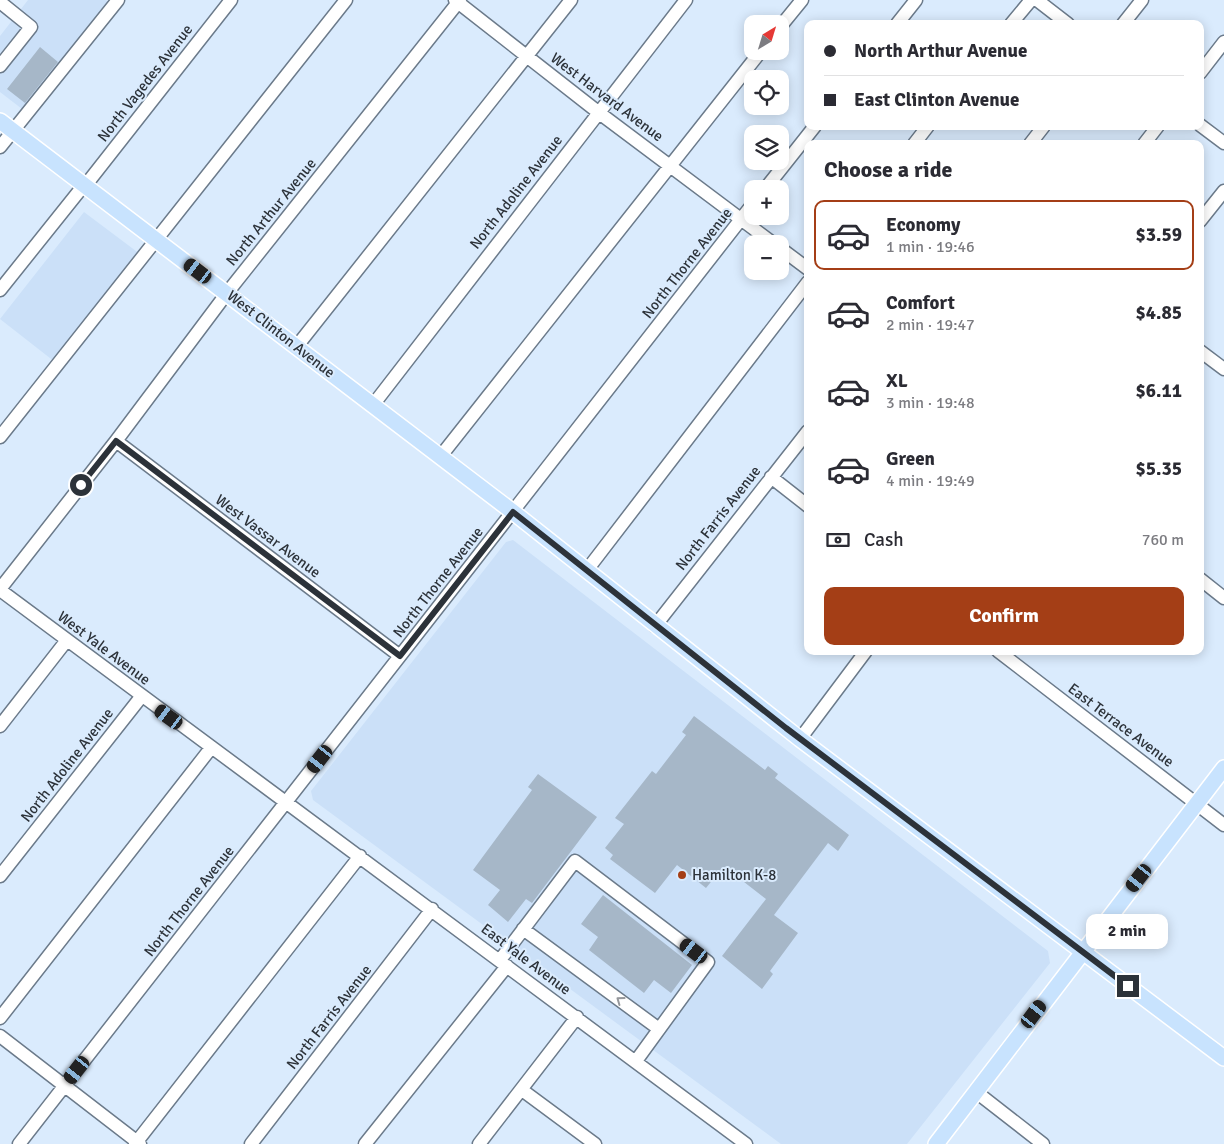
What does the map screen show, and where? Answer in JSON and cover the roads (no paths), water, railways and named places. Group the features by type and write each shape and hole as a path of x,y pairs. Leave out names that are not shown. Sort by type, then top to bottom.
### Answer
{"main road":[{"name":"West Clinton Avenue","path":"0,121 513,512 800,739 1224,1058"},
{"path":"936,1144 1224,768"}],"street":[{"path":"0,147 118,0"},
{"name":"North Vagedes Avenue","path":"0,290 231,0"},
{"path":"0,437 346,0"},
{"path":"296,346 571,0"},
{"name":"North Adoline Avenue","path":"373,405 686,0"},
{"path":"789,16 802,0"},
{"path":"900,20 916,0"},
{"path":"1014,20 1031,0"},
{"path":"1037,0 1063,20"},
{"path":"1126,20 1142,0"},
{"name":"West Harvard Avenue","path":"458,1 598,112 762,235"},
{"name":"North Arthur Avenue","path":"0,589 116,441 227,293 458,1"},
{"path":"0,2 31,27 0,66"},
{"path":"1204,68 1224,42"},
{"path":"440,456 754,60"},
{"path":"1204,128 1224,143"},
{"path":"804,140 812,130"},
{"path":"917,140 925,130"},
{"path":"1033,140 1041,130"},
{"path":"1147,140 1155,130"},
{"path":"773,180 804,140"},
{"path":"1204,216 1224,191"},
{"name":"North Thorne Avenue","path":"19,1144 744,215"},
{"path":"789,255 804,266"},
{"path":"587,570 804,287"},
{"path":"1204,354 1224,369"},
{"name":"North Farris Avenue","path":"655,626 804,436"},
{"name":"West Vassar Avenue","path":"116,441 400,656"},
{"path":"771,477 804,503"},
{"path":"1204,582 1224,598"},
{"name":"West Yale Avenue","path":"0,589 141,697 286,803"},
{"path":"0,726 67,640"},
{"path":"800,739 863,655"},
{"name":"East Terrace Avenue","path":"1003,655 1224,825"},
{"name":"North Adoline Avenue","path":"0,876 141,697"},
{"path":"0,1018 211,748"},
{"name":"East Yale Avenue","path":"286,803 432,909 746,1144"},
{"path":"0,1036 137,1143 360,856"},
{"path":"365,1144 504,963 523,929 575,861 708,962 636,1061"},
{"name":"North Farris Avenue","path":"251,1144 432,909"},
{"path":"523,929 659,1029"},
{"path":"479,1144 577,1017"},
{"path":"522,1090 595,1144"},
{"path":"975,1092 1043,1144"}],"place":[{"name":"Hamilton K-8","path":"682,875"}]}
